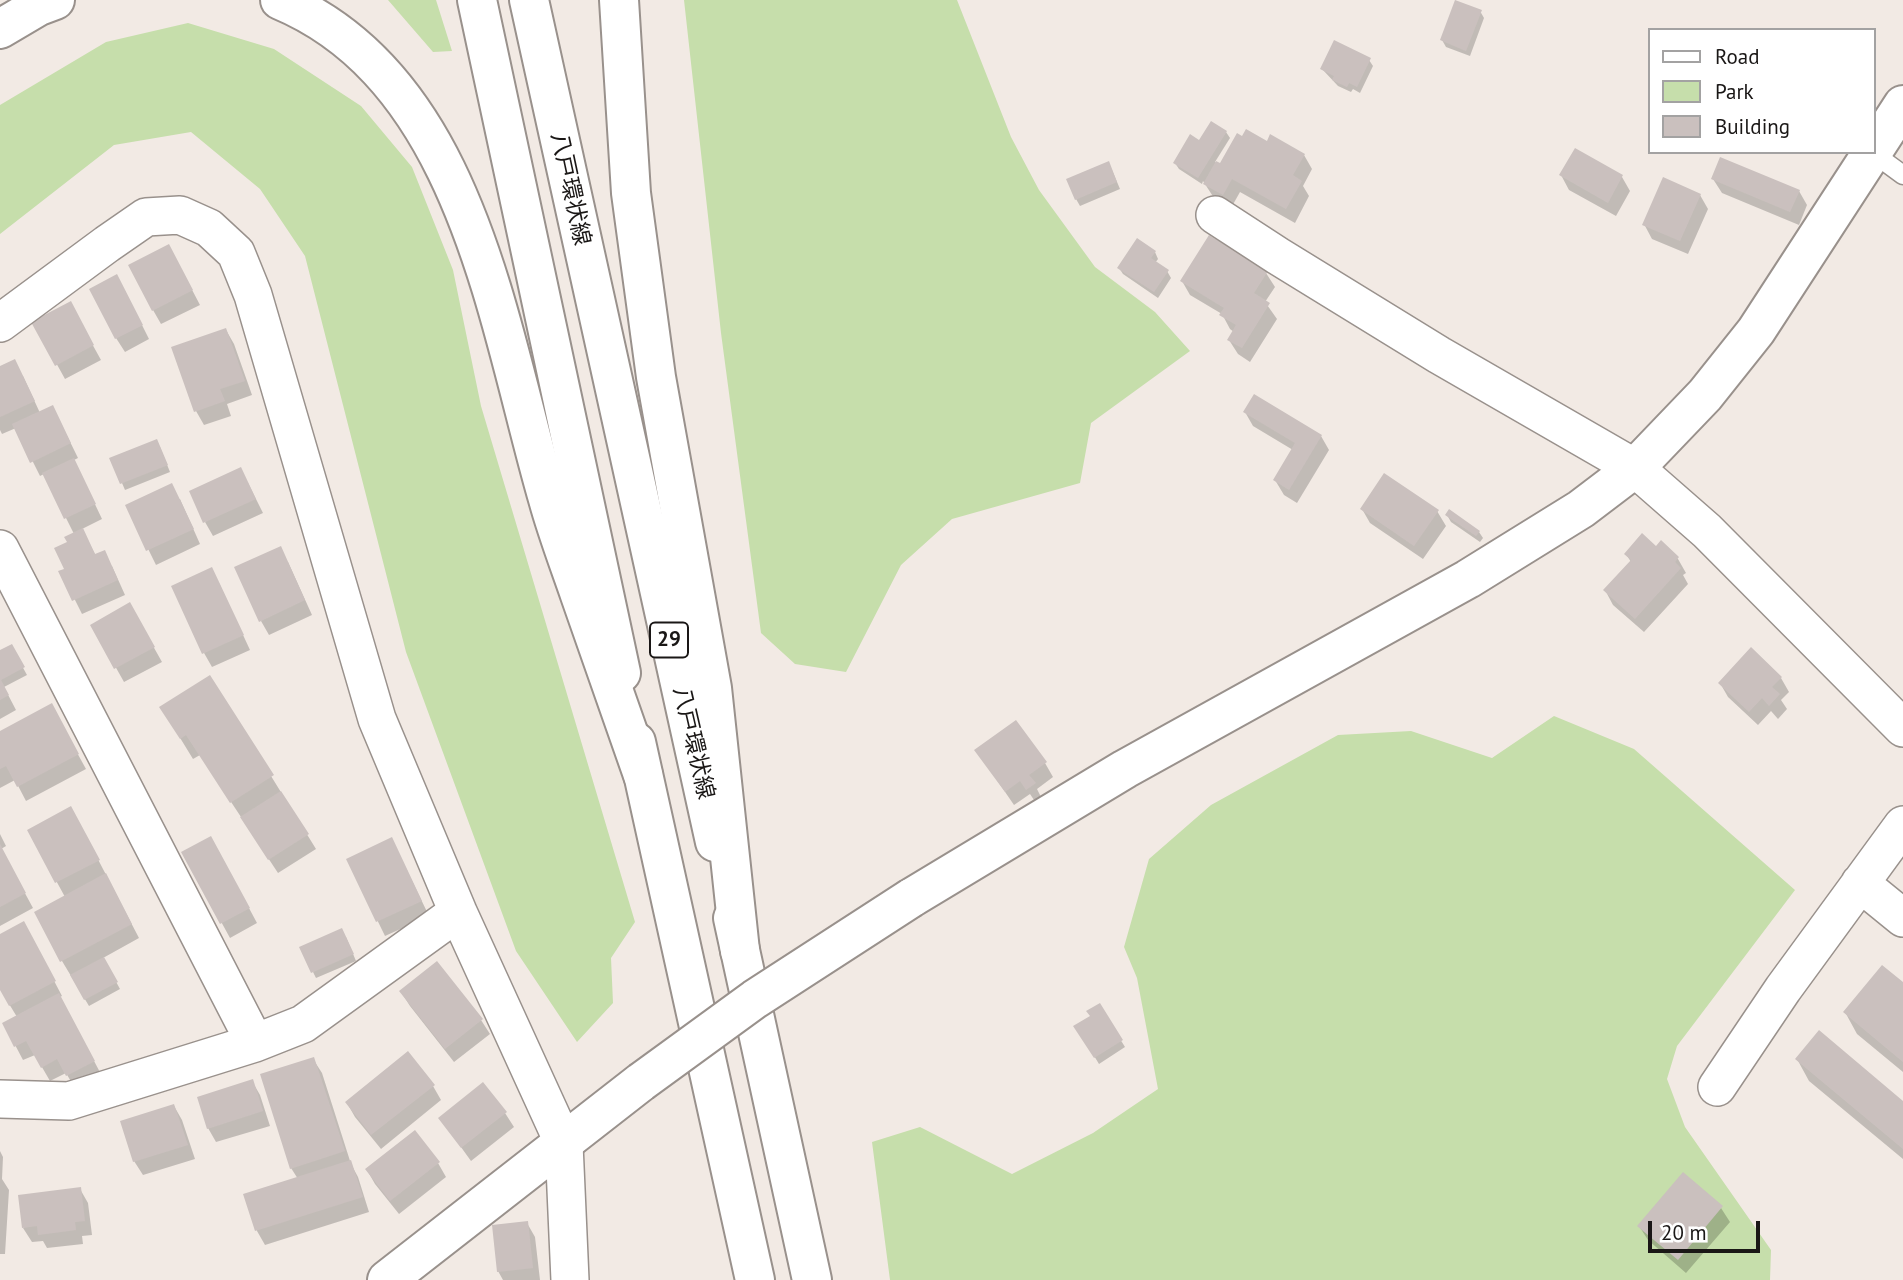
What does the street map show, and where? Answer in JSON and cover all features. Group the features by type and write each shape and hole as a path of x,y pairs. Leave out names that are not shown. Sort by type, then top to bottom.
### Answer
{"main road":[{"path":"0,29 38,6 55,0"},
{"path":"280,0 338,33 376,65 412,109 444,163 472,230 548,502 643,775"},
{"name":"29","path":"477,0 643,775 755,1280"},
{"name":"八戸環状線","path":"529,0 812,1280"},
{"path":"619,0 631,193 656,377 712,688 740,951"},
{"path":"1875,150 1903,104"},
{"path":"387,1280 641,1082 755,999 911,898 1125,769 1468,579 1581,509 1635,468 1705,395 1756,331 1872,154"}],"street":[{"path":"0,323 146,218 180,215 209,228 236,253 253,295 377,719 458,912 564,1144 570,1280"},
{"path":"1215,215 1278,257 1439,355 1635,468 1706,531 1903,729"},
{"path":"0,549 255,1043"},
{"path":"1717,1087 1783,989 1903,825"},
{"path":"1860,883 1903,918"},
{"path":"0,1099 69,1101 255,1043 303,1024 458,912"}],"lane":[{"path":"1874,154 1903,175"}],"green space":[{"path":"388,0 436,0 452,51 433,52"},
{"path":"684,0 957,0 1011,137 1039,190 1095,267 1155,312 1190,351 1091,423 1080,483 952,519 901,565 846,672 795,664 761,633 721,333"},
{"path":"188,23 274,49 361,106 412,167 453,270 481,406 635,922 611,958 613,1003 577,1042 516,951 406,652 305,256 260,189 191,132 114,145 0,234 0,105 106,42"},
{"path":"1554,716 1634,749 1795,890 1677,1046 1667,1079 1685,1127 1771,1250 1770,1280 890,1280 872,1142 920,1127 1012,1174 1093,1133 1158,1089 1137,978 1124,947 1149,859 1211,805 1338,735 1411,731 1492,758"}],"building":[{"path":"1455,0 1482,10 1466,51 1440,40"},
{"path":"1334,40 1371,58 1357,87 1349,83 1347,87 1332,80 1334,76 1320,69"},
{"path":"1211,121 1227,131 1198,178 1173,163 1190,134 1199,140"},
{"path":"1246,129 1267,141 1270,134 1305,154 1293,175 1302,181 1286,209 1232,179 1223,195 1203,184 1216,161 1220,163 1237,133 1242,136"},
{"path":"1575,148 1623,175 1608,203 1559,175"},
{"path":"1720,157 1800,190 1790,212 1711,179"},
{"path":"1109,161 1117,182 1075,200 1066,179"},
{"path":"1663,177 1701,194 1680,241 1642,225"},
{"path":"1209,235 1268,271 1254,293 1270,303 1242,348 1227,340 1236,325 1219,315 1224,308 1180,281"},
{"path":"1137,238 1156,251 1151,258 1169,270 1154,292 1117,268"},
{"path":"169,244 193,290 152,311 128,265"},
{"path":"117,274 143,325 115,339 89,289"},
{"path":"71,301 94,345 55,366 31,322"},
{"path":"226,328 245,381 220,389 225,401 194,412 171,347"},
{"path":"15,359 35,401 0,417 0,366"},
{"path":"1254,394 1322,435 1289,490 1273,480 1295,443 1243,412"},
{"path":"53,405 71,443 30,463 12,424"},
{"path":"157,439 168,465 120,484 109,458"},
{"path":"74,458 96,504 64,519 42,473"},
{"path":"241,467 256,499 203,523 189,491"},
{"path":"1384,473 1439,510 1414,546 1360,509"},
{"path":"172,483 194,529 146,551 125,505"},
{"path":"1449,509 1480,531 1476,536 1445,515"},
{"path":"83,528 95,554 105,550 118,580 72,601 58,571 64,569 54,548 67,542 64,537"},
{"path":"1642,533 1656,546 1661,540 1679,557 1675,562 1681,568 1635,619 1603,590 1631,560 1624,554"},
{"path":"281,546 305,600 259,622 234,567"},
{"path":"212,567 244,635 202,654 171,586"},
{"path":"130,602 155,647 114,669 90,625"},
{"path":"12,644 25,667 1,680 9,695 0,700 0,650"},
{"path":"1751,647 1782,677 1772,687 1780,694 1769,706 1762,698 1749,712 1718,683"},
{"path":"210,675 274,775 230,803 186,735 180,739 159,707"},
{"path":"52,703 79,754 17,787 6,766 0,769 0,731"},
{"path":"1016,720 1047,762 1029,775 1036,783 1026,790 1020,781 1005,792 974,750"},
{"path":"281,791 309,834 268,860 240,817"},
{"path":"71,806 100,860 55,883 27,830"},
{"path":"211,836 250,908 220,924 181,852"},
{"path":"392,837 422,901 376,922 346,859"},
{"path":"0,844 26,893 0,907"},
{"path":"106,873 132,924 60,962 34,912"},
{"path":"24,921 56,981 9,1006 0,990 0,934"},
{"path":"342,928 354,954 311,973 299,947"},
{"path":"104,957 118,982 84,1000 70,975"},
{"path":"437,961 483,1019 445,1049 399,991"},
{"path":"1882,965 1903,982 1903,1062 1843,1012"},
{"path":"59,993 95,1061 66,1076 57,1059 41,1068 26,1041 14,1047 2,1023"},
{"path":"1100,1003 1123,1040 1094,1058 1073,1026 1090,1016 1086,1011"},
{"path":"1819,1030 1903,1101 1903,1149 1795,1059"},
{"path":"408,1051 435,1085 371,1135 345,1102"},
{"path":"314,1057 345,1151 290,1169 260,1074"},
{"path":"253,1079 263,1111 207,1129 197,1097"},
{"path":"483,1082 507,1112 461,1148 438,1118"},
{"path":"174,1104 188,1145 133,1162 120,1121"},
{"path":"415,1130 440,1162 390,1201 365,1169"},
{"path":"351,1160 363,1197 255,1231 243,1194"},
{"path":"1683,1172 1723,1206 1678,1260 1637,1226"},
{"path":"81,1187 85,1221 75,1222 76,1230 38,1235 37,1226 22,1228 18,1195"},
{"path":"528,1221 533,1268 497,1272 492,1225"}]}
